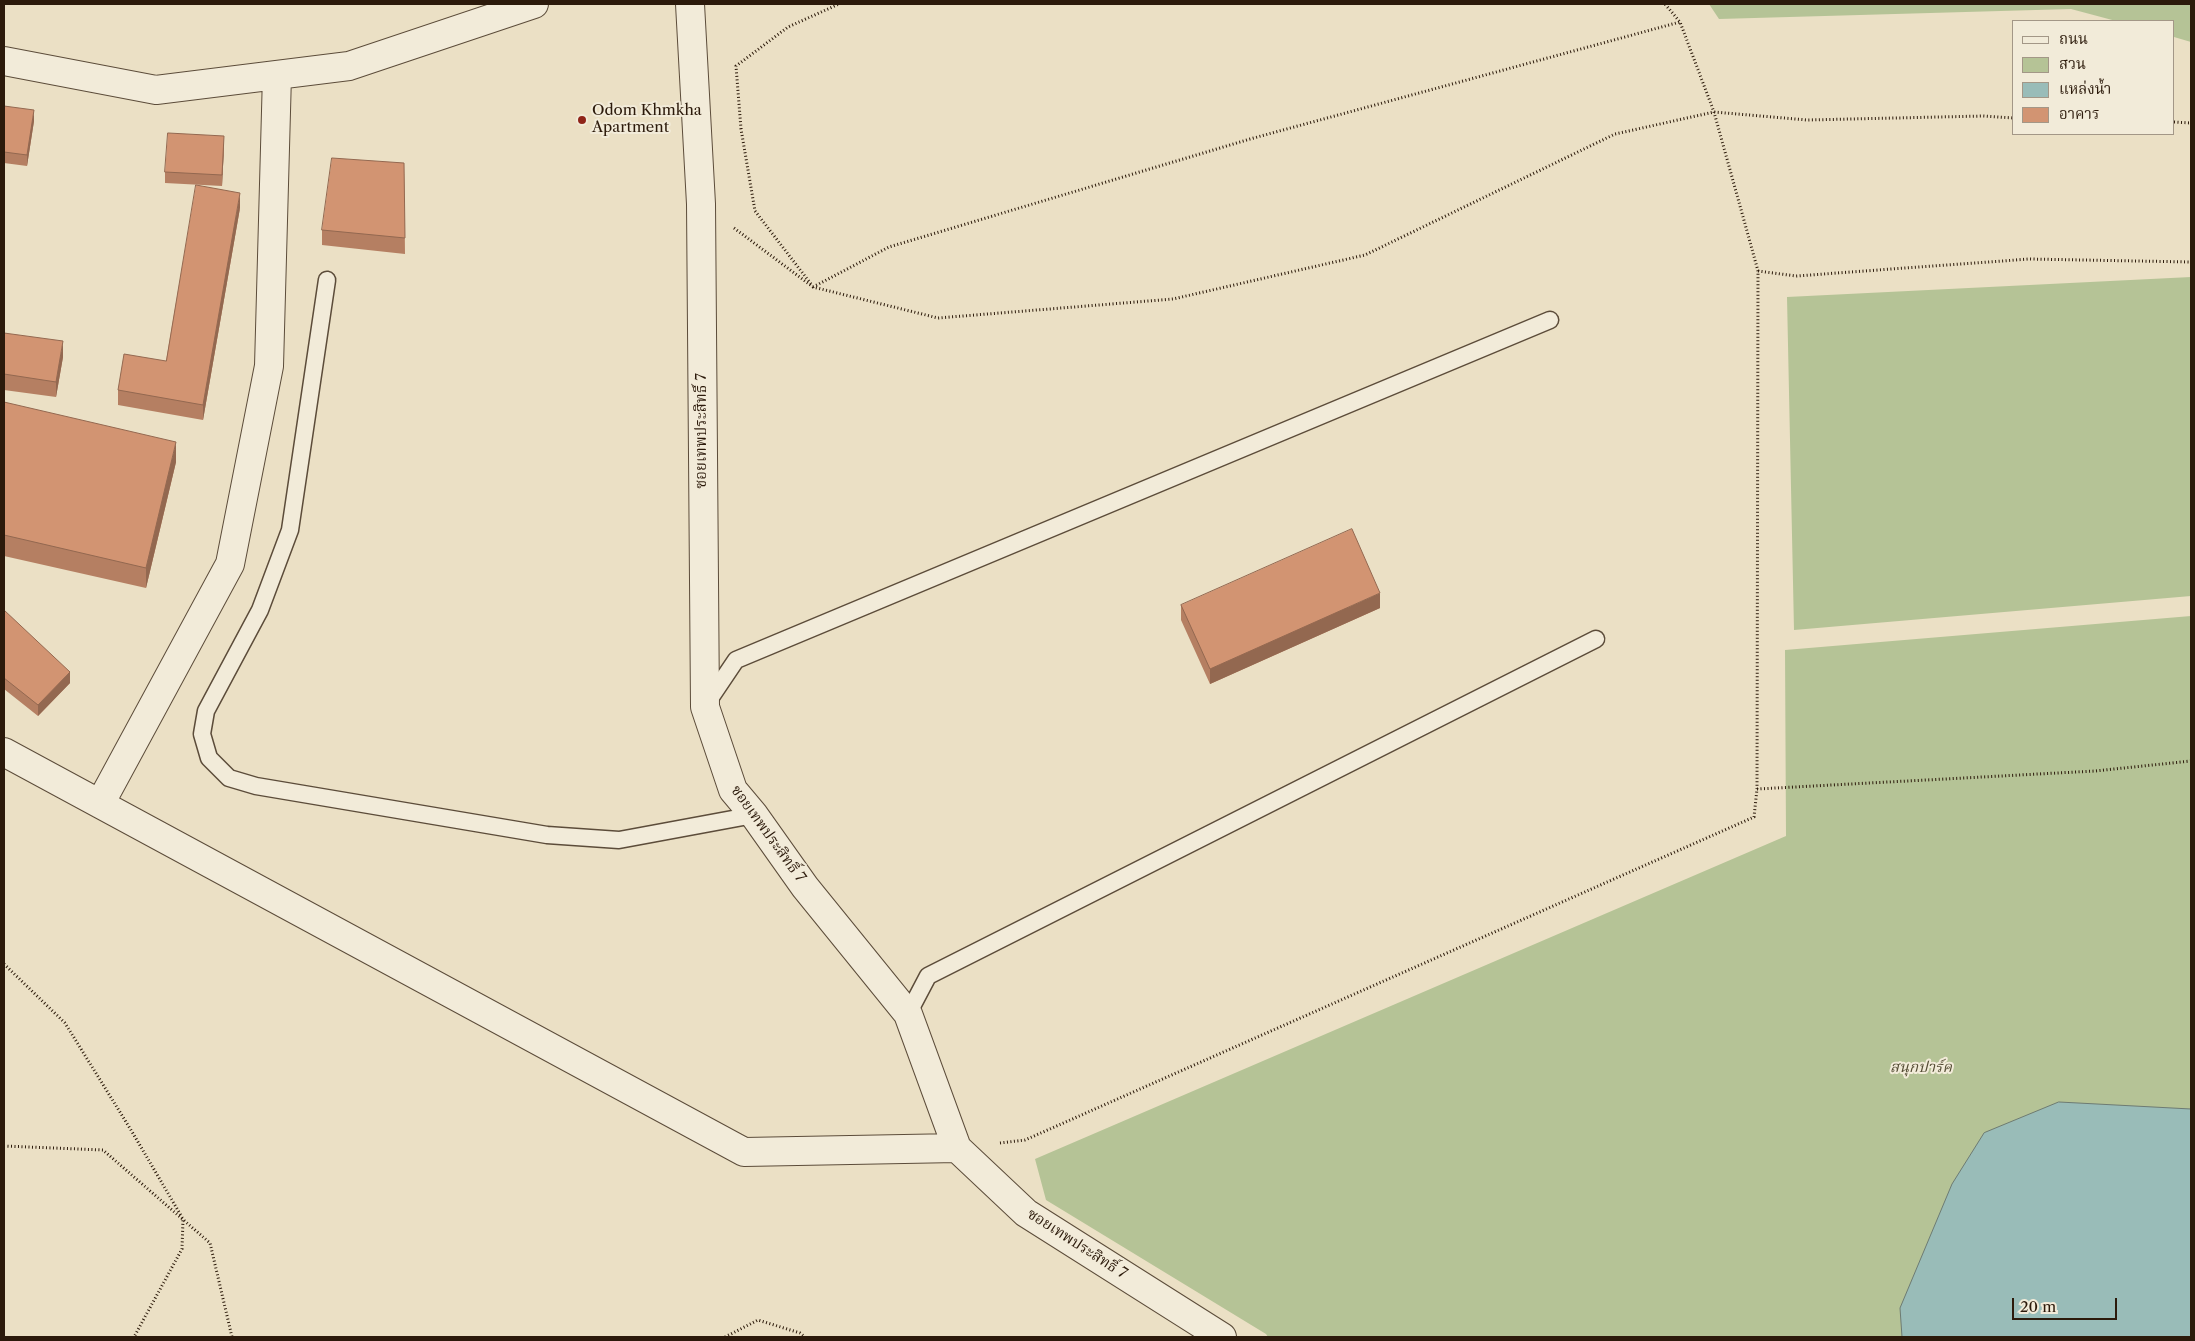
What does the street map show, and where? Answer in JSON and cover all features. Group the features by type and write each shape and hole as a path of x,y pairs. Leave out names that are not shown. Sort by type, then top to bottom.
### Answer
{"street":[{"path":"4,61 156,90 349,66 534,4"},
{"name":"ซอยเทพประสิทธิ์ 7","path":"690,4 701,204 704,707 733,790 754,815 805,887 908,1014 957,1148 1026,1213 1222,1337"},
{"path":"100,804 230,564 269,366 277,75"},
{"path":"4,752 744,1152 957,1148"}],"lane":[{"path":"327,280 290,530 260,610 206,711 202,734 209,758 230,778 256,786 547,835 620,840 754,815"},
{"path":"704,707 736,660 1550,320"},
{"path":"908,1014 928,976 1596,639"}],"path":[{"path":"813,287 755,210 741,129 736,66 788,27 839,4"},
{"path":"957,1148 1025,1140 1754,817 1757,789 1758,271 1714,112 1680,22 1665,4"},
{"path":"813,287 898,244 1250,139 1680,22"},
{"path":"701,204 813,287 938,318 1173,299 1365,255 1615,134 1714,112 1807,120 1983,116 2012,118"},
{"path":"2175,122 2191,122"},
{"path":"1758,271 1796,276 2029,259 2191,262"},
{"path":"1757,789 2095,771 2191,761"},
{"path":"4,964 65,1023 132,1130 183,1219 182,1249 134,1337"},
{"path":"4,1146 103,1150 210,1243 232,1337"},
{"path":"724,1337 758,1320 800,1333 805,1337"}],"green space":[{"path":"1709,4 2191,4 2191,42 2175,37 2175,20 2112,20 2071,9 1719,19"},
{"path":"2191,277 2191,596 1794,630 1787,297"},
{"name":"สนุกปาร์ค","path":"2191,616 2191,1337 1268,1337 1266,1334 1046,1200 1035,1159 1786,836 1785,650"}],"water":[{"path":"2059,1102 2191,1109 2191,1337 1902,1337 1900,1308 1952,1184 1984,1133"}],"building":[{"path":"4,106 34,110 27,155 4,152"},
{"path":"168,133 224,136 222,175 165,172"},
{"path":"332,158 404,163 405,238 322,230"},
{"path":"196,185 240,193 203,405 118,390 124,354 166,361"},
{"path":"4,333 63,341 56,382 4,374"},
{"path":"4,402 176,442 146,568 4,535"},
{"path":"1352,529 1380,593 1210,669 1181,605"},
{"path":"4,610 70,672 38,705 4,678"}],"place":[{"name":"Odom Khmkha Apartment","path":"582,120"}]}
